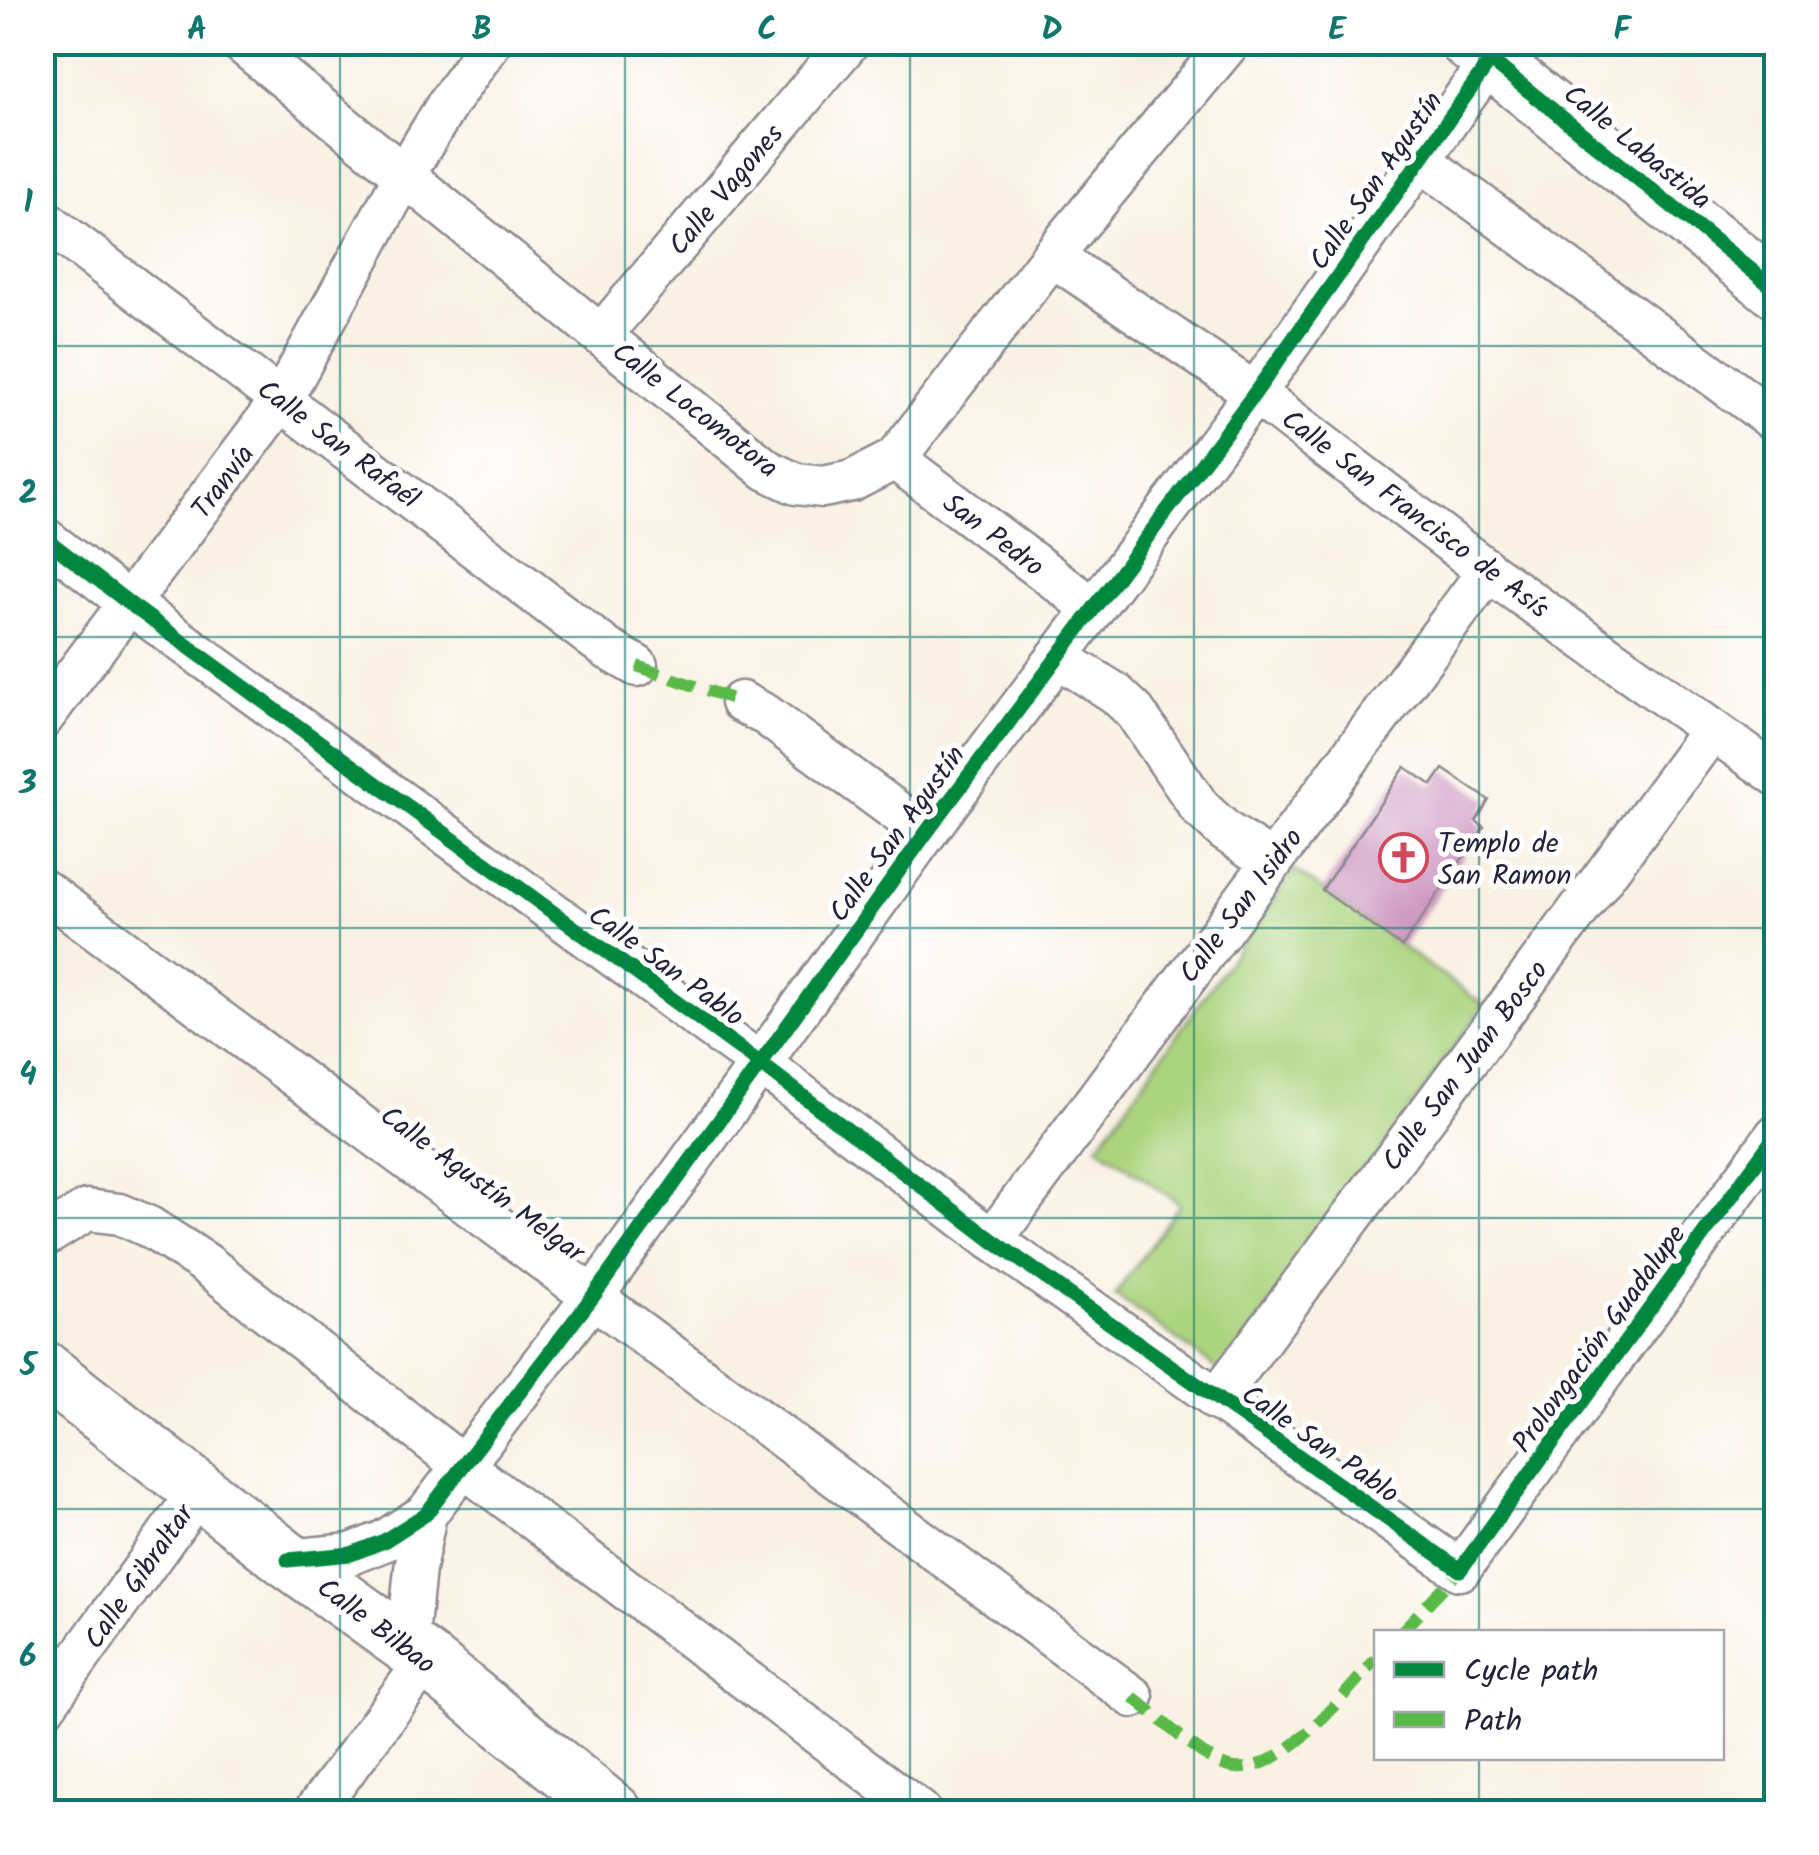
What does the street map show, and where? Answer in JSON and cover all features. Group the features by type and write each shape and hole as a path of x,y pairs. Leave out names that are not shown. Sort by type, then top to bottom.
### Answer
{"street":[{"name":"Calle Locomotora","path":"240,42 767,470 796,484 823,487 852,481 895,459 1052,256 1230,42"},
{"name":"Tranvía","path":"42,719 282,399 405,174 491,42"},
{"name":"Calle Vagones","path":"601,335 849,42"},
{"name":"Calle San Agustín","path":"288,1560 351,1554 384,1541 426,1514 594,1295 926,833 1255,392 1420,160 1480,51"},
{"name":"Calle Labastida","path":"1480,51 1776,290"},
{"path":"1420,160 1776,422"},
{"name":"Calle San Rafaél","path":"42,218 606,648 636,666"},
{"name":"Calle San Francisco de Asís","path":"1052,256 1255,392 1488,571 1776,775"},
{"name":"San Pedro","path":"895,459 1093,608"},
{"name":"Calle San Pablo","path":"42,536 761,1064 992,1240 1460,1570"},
{"name":"Calle San Isidro","path":"992,1240 1488,571"},
{"path":"1058,657 1115,693 1135,712 1200,808 1225,831 1272,862"},
{"path":"742,702 926,833"},
{"name":"Calle San Juan Bosco","path":"1216,1400 1712,730"},
{"name":"Calle Agustín Melgar","path":"42,889 1133,1698"},
{"name":"Prolongación Guadalupe","path":"1460,1570 1776,1135"},
{"path":"42,1238 86,1210 120,1214 148,1226 206,1264 463,1466 922,1812"},
{"name":"Calle Bilbao","path":"42,1368 288,1560 417,1653 614,1812"},
{"name":"Calle Gibraltar","path":"42,1710 198,1491"},
{"name":"Calle San Agustín","path":"417,1653 415,1569 426,1514"},
{"path":"314,1812 417,1653"}],"green space":[{"path":"1294,870 1484,1005 1223,1373 1115,1295 1180,1204 1098,1146"}],"building":[{"name":"Templo de San Ramon","path":"1405,767 1432,785 1443,769 1489,800 1476,821 1484,827 1402,947 1322,890"}],"marked path":[{"path":"637,666 741,702"},
{"path":"1403,1630 1460,1570"},
{"path":"1133,1697 1208,1756 1240,1768 1262,1764 1284,1752 1327,1714 1374,1661"}],"cycle path":[{"path":"1468,42 1776,290"},
{"path":"288,1560 351,1554 384,1541 426,1514 594,1295 926,833 1255,393 1491,60"},
{"path":"42,536 761,1064 992,1240 1460,1570 1776,1135"}],"place":[{"name":"Templo de San Ramon","path":"1403,858"}]}
